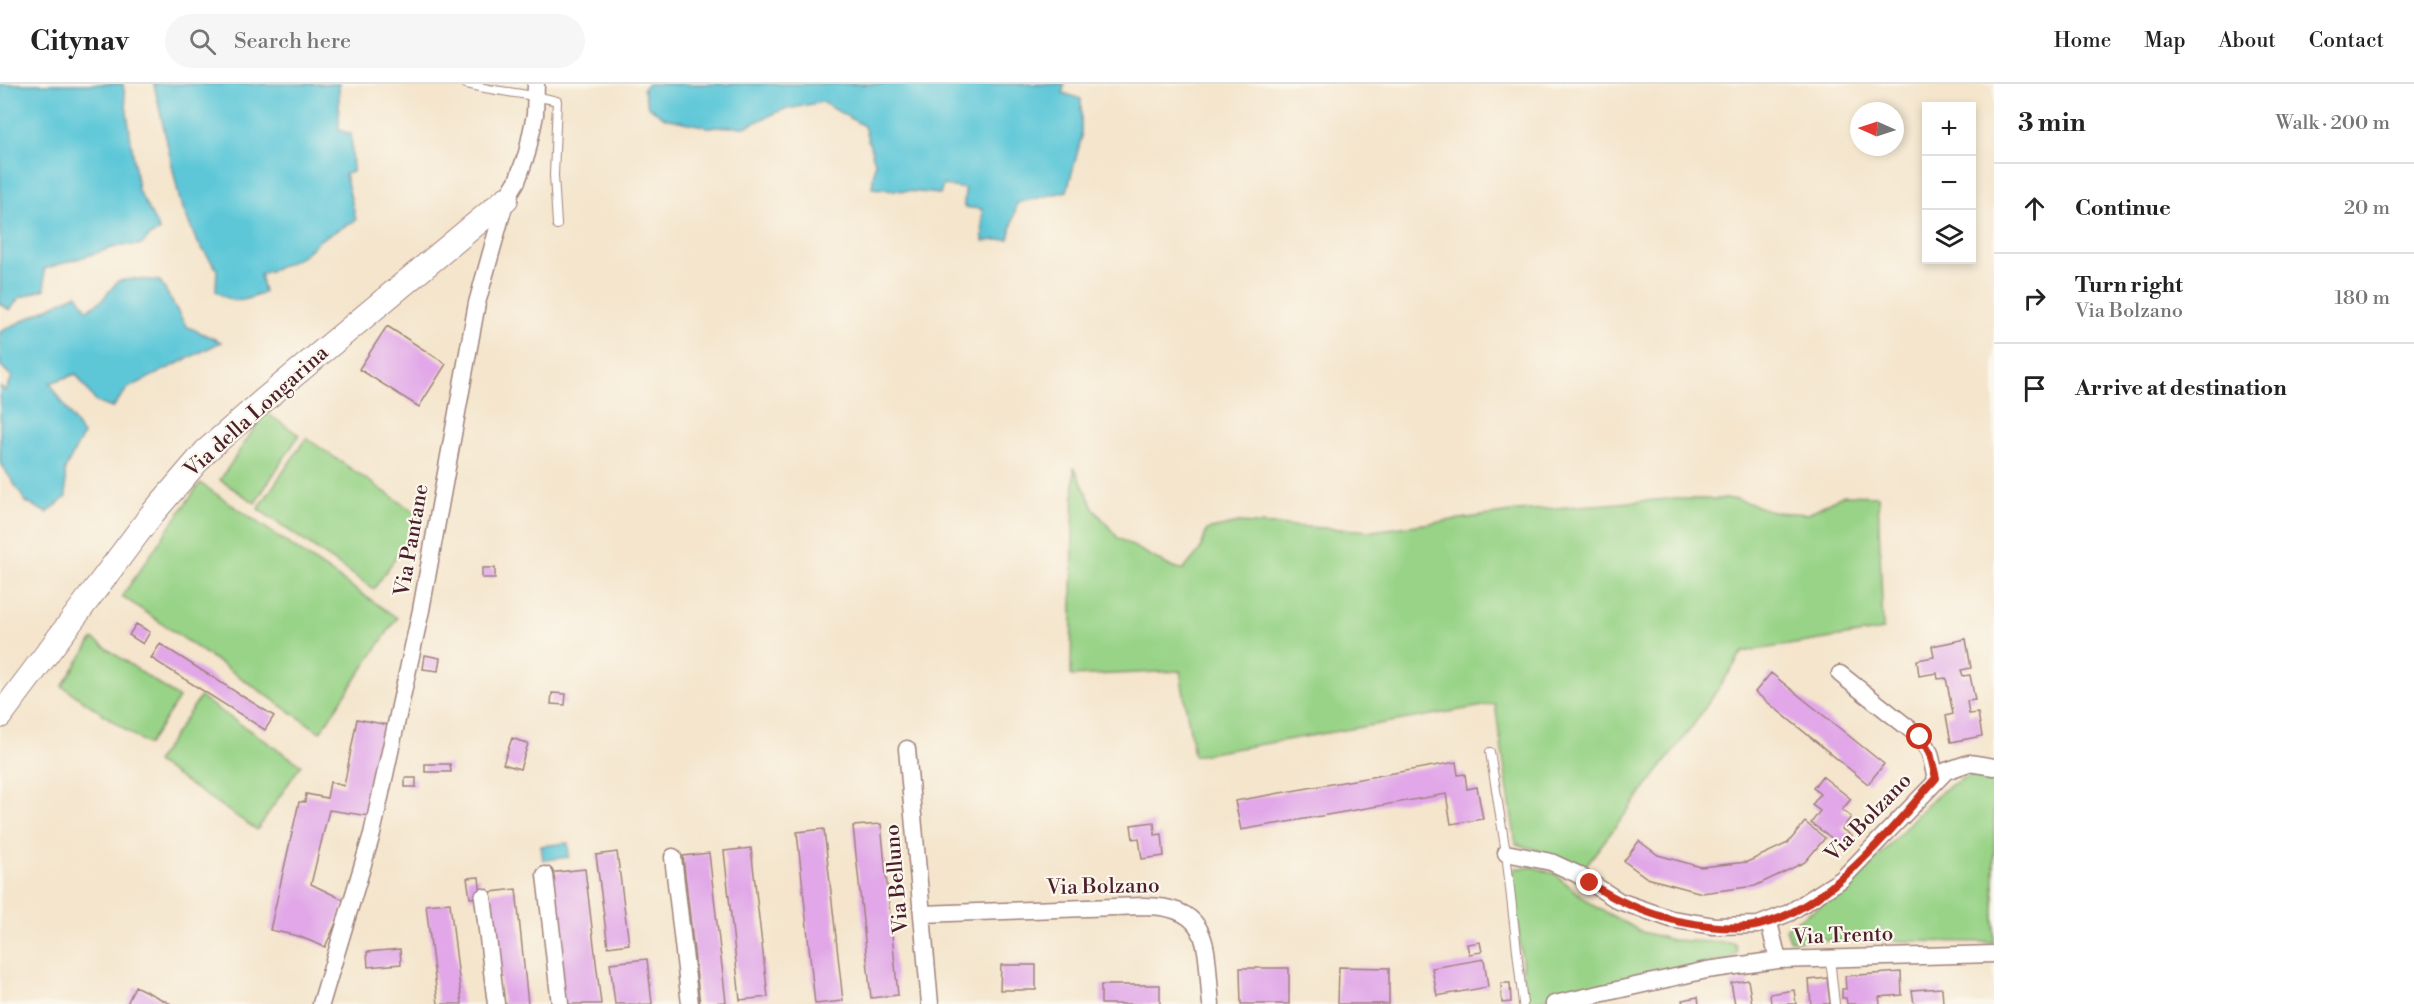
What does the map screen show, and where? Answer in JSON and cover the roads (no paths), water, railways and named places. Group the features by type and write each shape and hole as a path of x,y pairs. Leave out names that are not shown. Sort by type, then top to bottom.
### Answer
{"street":[{"name":"Via Pantane","path":"321,1004 372,834 421,610 477,303 506,199 517,181 527,153 536,90"},
{"name":"Via della Longarina","path":"0,716 152,514 206,451 506,199"},
{"path":"1840,674 1920,737 1930,753 1936,778"},
{"name":"Via Belluno","path":"907,749 930,1004"},
{"name":"Via Bolzano","path":"1506,853 1551,862 1577,874 1619,901 1671,919 1727,927 1752,926 1769,922 1814,898 1842,879 1873,849 1936,778 1952,767 1964,763 1994,766"},
{"path":"673,858 690,1004"},
{"path":"546,875 560,1004"},
{"path":"483,897 496,1004"},
{"name":"Via Bolzano","path":"922,914 1144,906 1173,908 1189,915 1201,932 1211,1004"},
{"path":"1769,922 1779,960"},
{"name":"Via Trento","path":"1554,1004 1707,970 1779,960 1994,954"}],"lane":[{"path":"466,84 501,93 536,90 557,101 554,175 557,225"},
{"path":"1490,752 1506,853 1523,1004"},
{"path":"1830,958 1835,1004"}],"water":[{"path":"0,84 123,84 138,190 160,231 151,235 141,245 122,245 44,269 45,289 19,298 10,310 0,304"},
{"path":"154,84 339,84 339,130 351,134 353,172 345,174 356,220 321,239 301,257 260,275 264,292 240,300 223,296 216,291 217,269 196,240 180,201"},
{"path":"648,84 1064,84 1063,93 1081,99 1081,139 1067,191 1017,203 1009,239 983,241 982,209 964,207 965,189 943,185 940,194 872,188 875,163 864,126 822,102 782,110 745,127 708,127 665,118 648,106 643,88"},
{"path":"135,279 160,281 186,326 221,342 128,388 112,408 96,402 76,374 50,383 83,435 65,469 66,497 47,513 26,502 0,462 0,387 6,391 12,377 0,365 0,332 77,294 87,310 102,300 118,281"},
{"path":"568,843 569,857 543,860 541,846"}]}
